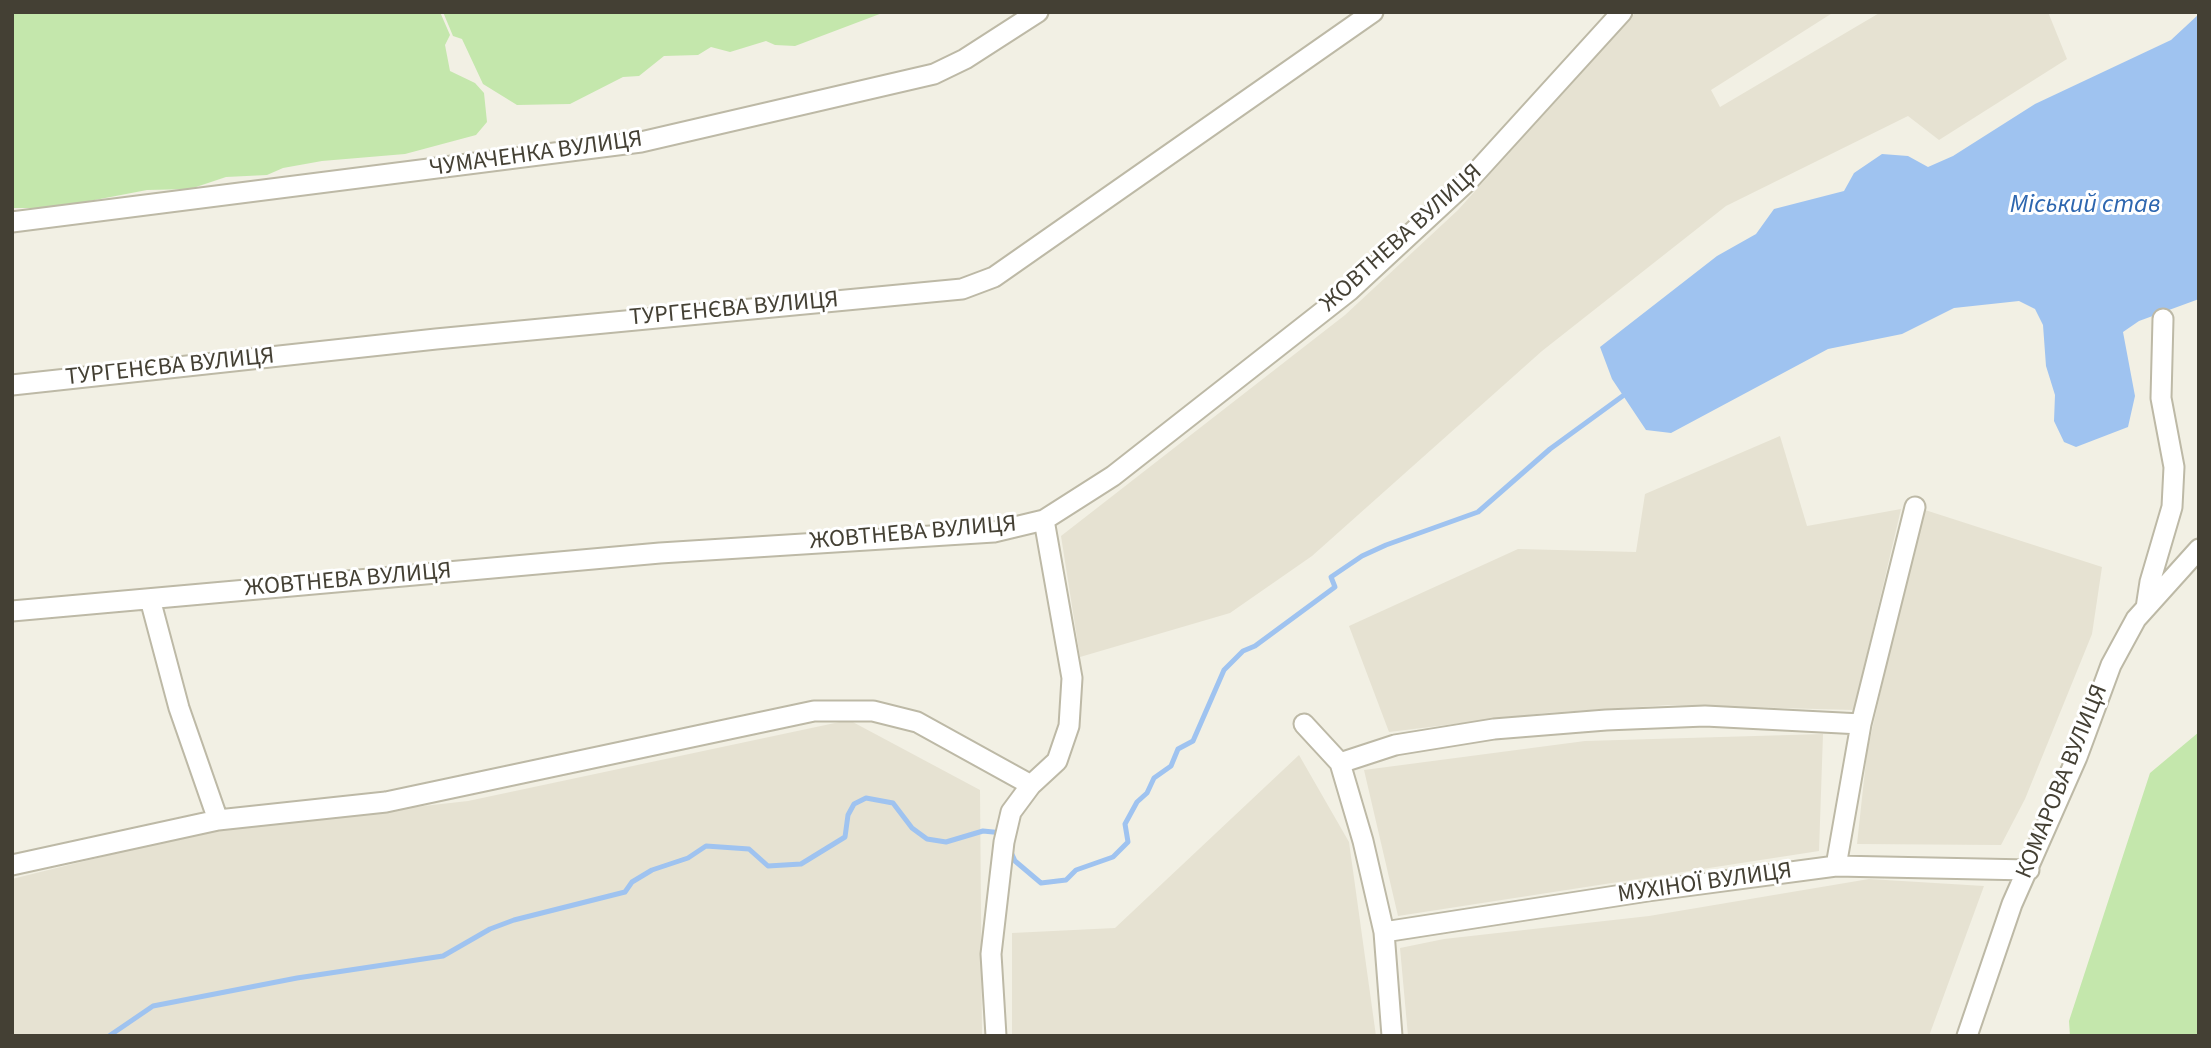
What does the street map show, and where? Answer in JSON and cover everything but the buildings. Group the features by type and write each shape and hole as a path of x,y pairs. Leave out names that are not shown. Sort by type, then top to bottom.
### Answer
{"street":[{"name":"ЧУМАЧЕНКА ВУЛИЦЯ","path":"12,222 641,142 934,74 965,59 1038,12"},
{"name":"ТУРГЕНЄВА ВУЛИЦЯ","path":"12,385 436,339 962,289 994,276 1373,12"},
{"name":"ЖОВТНЕВА ВУЛИЦЯ","path":"12,611 660,553 994,532 1044,520 1113,476 1349,291 1470,179 1622,12"},
{"path":"2146,608 2150,582 2172,507 2174,467 2161,398 2163,319"},
{"path":"1836,866 1861,724 1915,507"},
{"path":"996,1036 991,954 1004,842 1011,812 1031,785 1057,761 1069,726 1071,690 1044,520"},
{"name":"КОМАРОВА ВУЛИЦЯ","path":"1967,1036 2012,904 2077,757 2111,665 2136,619 2199,549"},
{"path":"150,598 179,708 218,820"},
{"path":"12,865 218,820 386,802 814,712 873,711 917,722 1031,785"},
{"path":"1340,763 1395,744 1494,729 1606,720 1705,716 1861,724"},
{"path":"1304,724 1340,763 1363,841 1384,932 1392,1036"},
{"name":"МУХІНОЇ ВУЛИЦЯ","path":"1384,932 1648,891 1836,866 2029,870"}],"shaded area":[{"path":"1636,12 1834,12 1711,90 1720,107 1881,12 2048,12 2067,59 1939,140 1908,116 1726,206 1542,351 1312,556 1230,613 1080,657 1061,536 1345,315 1458,210"},
{"path":"1780,436 1807,526 1901,509 1854,710 1669,705 1545,713 1389,732 1349,626 1518,549 1636,552 1645,494"},
{"path":"1922,509 2102,567 2092,634 2025,799 2001,845 1857,844 1867,752"},
{"path":"849,720 980,790 982,1036 12,1036 12,879 210,830 468,801"},
{"path":"1823,734 1819,851 1398,916 1364,770 1585,741"},
{"path":"1299,755 1349,842 1376,1036 1012,1036 1012,933 1115,928"},
{"path":"1869,879 1984,886 1929,1036 1408,1036 1400,948 1444,939 1649,916"}],"green space":[{"path":"12,12 440,12 450,35 445,45 450,71 475,83 484,93 487,122 476,135 405,154 322,161 283,168 267,175 226,177 190,189 147,190 53,208 12,208"},
{"path":"443,12 885,12 795,46 775,45 766,41 730,52 711,47 698,55 664,56 639,76 623,77 570,104 517,105 483,84 462,39 453,36"},
{"path":"2199,732 2199,1036 2070,1036 2069,1021 2150,773"}],"water":[{"name":"Міський став","path":"2199,14 2199,299 2139,321 2123,332 2135,396 2128,427 2076,447 2064,442 2054,421 2055,395 2046,366 2043,325 2035,309 2019,301 1954,308 1902,334 1828,349 1671,433 1646,430 1612,379 1600,347 1717,256 1756,234 1774,209 1844,191 1854,173 1882,154 1908,156 1928,167 1953,156 2035,104 2171,40"}],"waterway":[{"path":"1010,850 1015,861 1041,883 1066,880 1076,870 1113,857 1128,842 1125,824 1137,802 1147,793 1154,778 1171,766 1178,749 1193,741 1224,670 1243,651 1255,646 1335,587 1331,577 1362,556 1478,512 1550,449 1624,395"},
{"path":"109,1036 153,1006 297,978 443,956 490,929 514,920 625,892 632,882 652,870 688,858 706,846 749,849 768,866 801,864 845,837 848,815 854,804 866,798 893,803 912,828 927,839 946,842 983,831 1003,833"}]}
